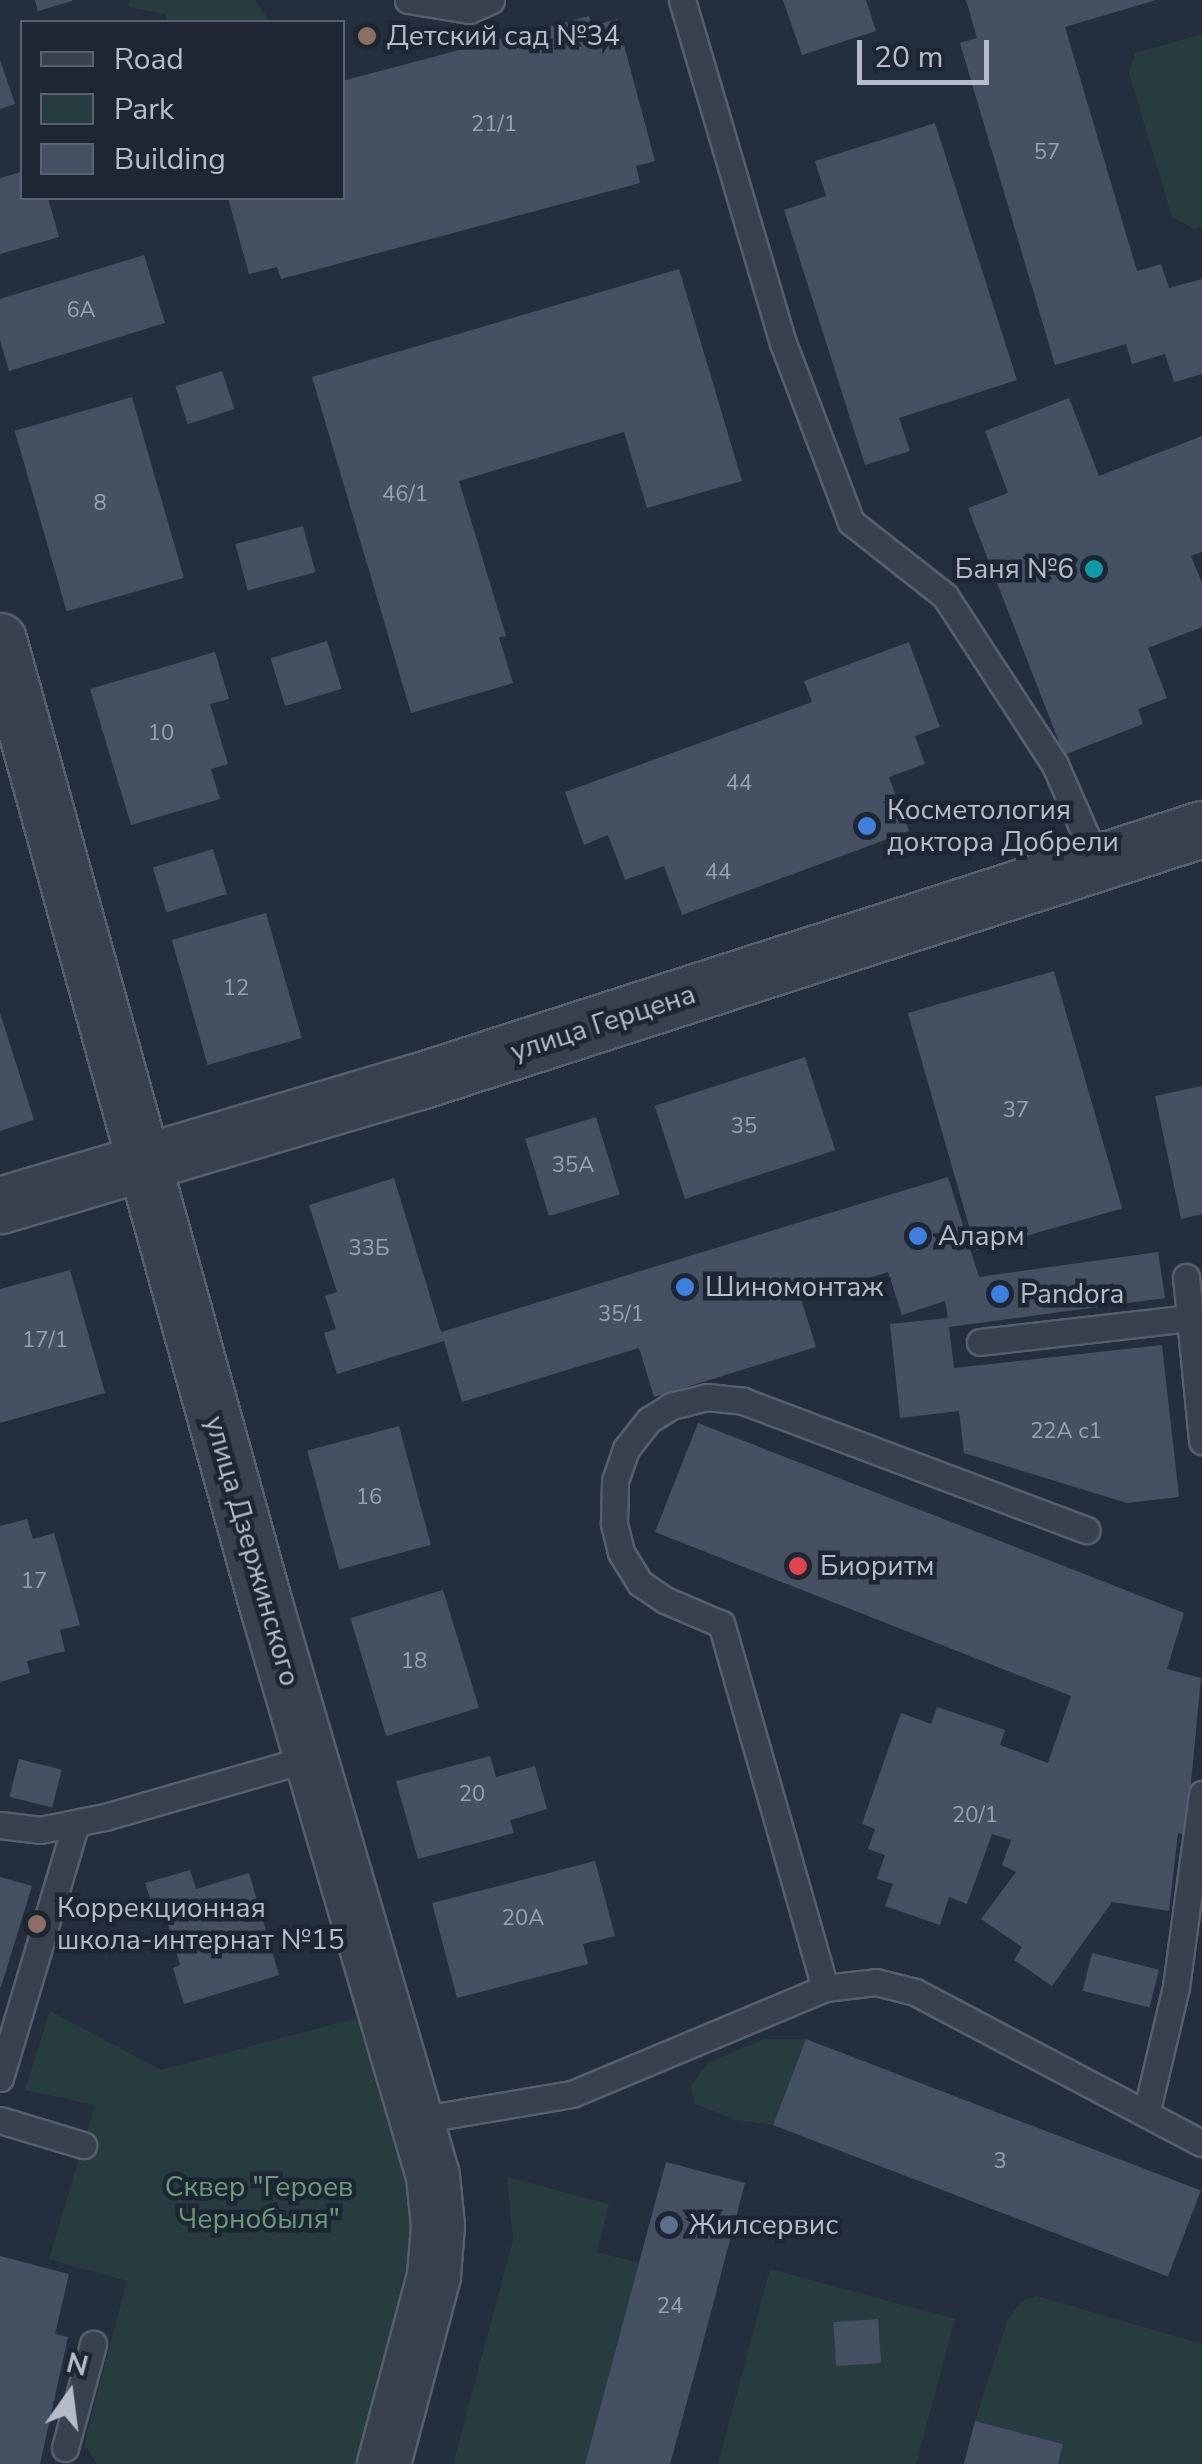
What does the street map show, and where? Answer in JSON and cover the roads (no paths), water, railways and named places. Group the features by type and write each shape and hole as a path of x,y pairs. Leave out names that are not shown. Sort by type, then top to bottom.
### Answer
{"street":[{"name":"улица Дзержинского","path":"0,640 311,1758 434,2176 438,2226 434,2276 384,2464"},
{"name":"улица Герцена","path":"0,1205 416,1082 1202,830"}],"lane":[{"path":"408,0 469,10 491,0"},
{"path":"682,0 783,343 851,522 945,596 1055,765 1098,863"},
{"path":"1186,1276 1202,1441"},
{"path":"980,1342 1190,1318"},
{"path":"825,1988 721,1624 665,1600 640,1583 621,1552 614,1524 615,1482 626,1448 648,1420 671,1406 707,1397 743,1401 1087,1530"},
{"path":"0,1826 40,1830 76,1823 311,1758"},
{"path":"1146,2114 1176,1987 1202,1794"},
{"path":"0,2078 76,1823"},
{"path":"418,2120 572,2094 825,1988 876,1982 914,1992 1202,2143"},
{"path":"0,2120 83,2145"},
{"path":"61,2452 92,2344"}],"place":[{"name":"Детский сад №34","path":"367,36"},
{"name":"Баня №6","path":"1094,569"},
{"name":"Косметология доктора Добрели","path":"867,826"},
{"name":"Аларм","path":"918,1236"},
{"name":"Шиномонтаж","path":"685,1287"},
{"name":"Pandora","path":"1000,1294"},
{"name":"Биоритм","path":"798,1566"},
{"name":"Коррекционная школа-интернат №15","path":"37,1924"},
{"name":"Жилсервис","path":"669,2225"}],"park label":[{"name":"Сквер \"Героев Чернобыля\"","path":"259,2203"}]}
